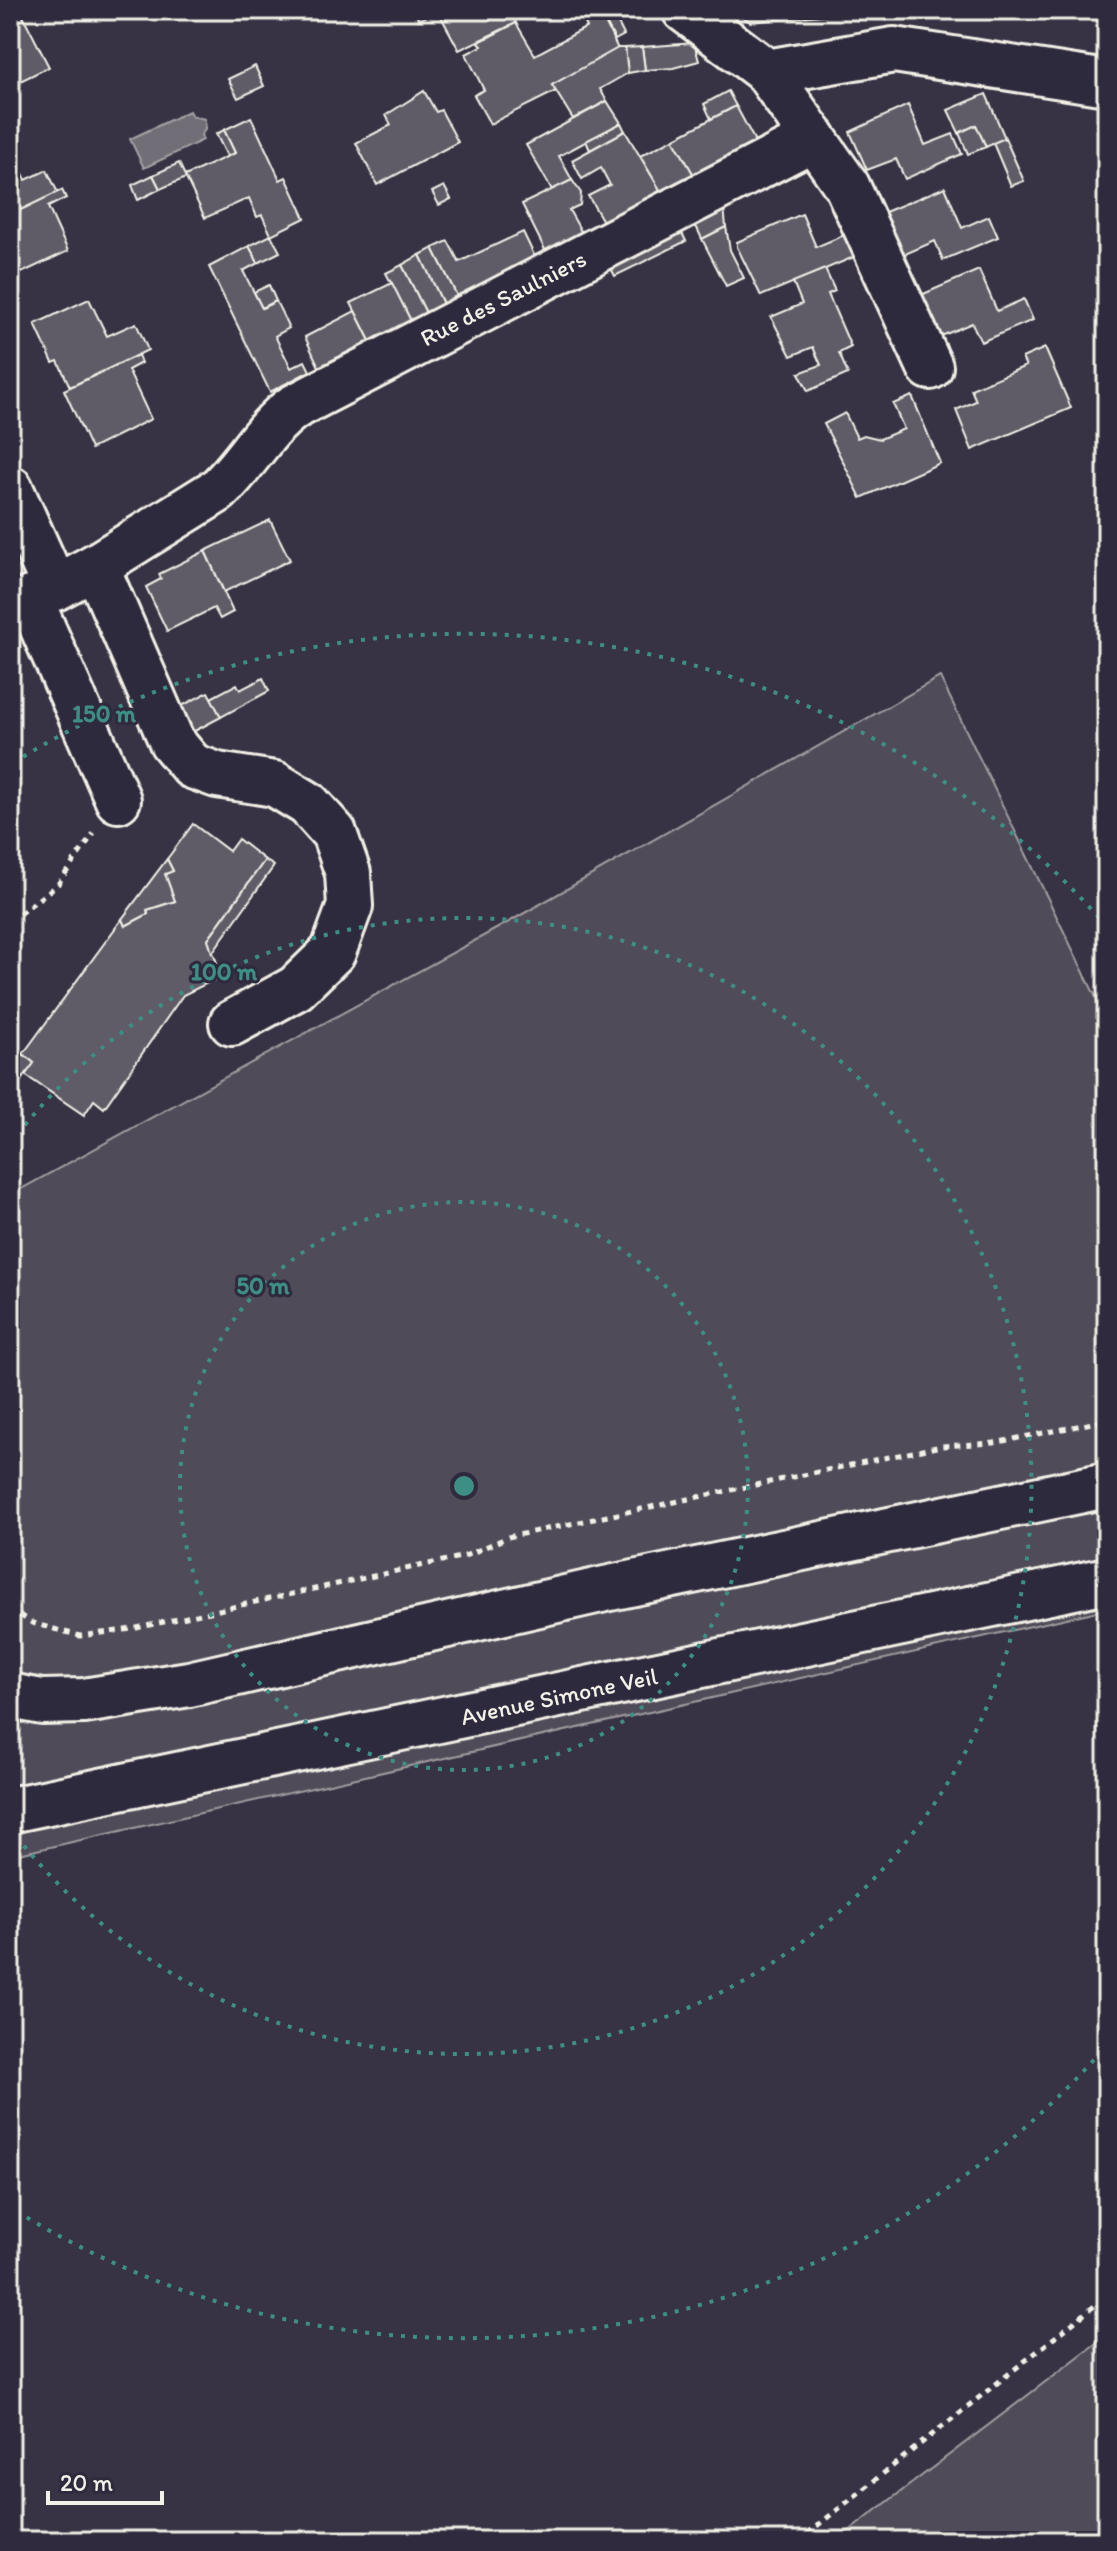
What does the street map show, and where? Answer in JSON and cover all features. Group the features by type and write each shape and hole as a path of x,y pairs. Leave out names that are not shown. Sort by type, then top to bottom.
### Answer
{"street":[{"path":"685,10 767,72 847,186 930,367"},
{"path":"767,72 894,50 1107,83"},
{"name":"Rue des Saulniers","path":"31,598 96,566 218,490 235,475 276,420 294,407 814,138"},
{"path":"10,488 31,598 118,800"},
{"path":"96,566 172,742 192,766 217,775 275,784 308,804 334,833 348,873 350,906 333,952 296,988 232,1023"},
{"path":"10,1696 42,1702 84,1701 189,1684 605,1589 1107,1485"},
{"name":"Avenue Simone Veil","path":"10,1810 1107,1580"}],"path":[{"path":"10,921 58,884 118,800"},
{"path":"10,1609 32,1623 80,1636 132,1629 465,1556 508,1537 941,1446 994,1443 1107,1420"},
{"path":"798,2541 1107,2296"}],"shaded area":[{"path":"189,111 192,116 205,119 205,130 201,135 203,140 144,168 130,139"},
{"path":"940,677 1107,1020 1107,1609 10,1856 10,1195 507,923"},
{"path":"1107,2335 1107,2541 836,2541"}],"building":[{"path":"10,10 19,10 49,67 10,86"},
{"path":"413,10 509,10 516,23 459,50 438,11 419,20"},
{"path":"578,10 599,10 618,49 552,85 556,91 490,124 474,95 484,90 466,54 482,46 479,42 516,23 535,55 587,27"},
{"path":"734,10 872,10 750,22"},
{"path":"614,15 624,35 615,40 604,19"},
{"path":"694,43 699,61 673,68 645,70 642,47"},
{"path":"642,47 645,70 628,73 625,48"},
{"path":"618,48 625,48 628,73 600,89 607,101 573,119 552,85"},
{"path":"255,66 264,86 238,98 228,79"},
{"path":"424,91 436,112 441,110 458,142 377,185 356,143 391,125 386,115"},
{"path":"728,91 736,106 711,119 704,104"},
{"path":"986,94 1005,138 986,147 976,125 959,133 948,110"},
{"path":"607,101 621,123 559,156 572,180 552,190 526,145"},
{"path":"908,105 925,145 953,134 962,154 905,179 896,159 867,170 850,132"},
{"path":"736,106 757,145 695,177 673,139"},
{"path":"251,117 280,180 286,177 305,218 271,235 262,215 257,217 249,198 205,218 185,176 235,153 224,130"},
{"path":"621,123 625,131 590,150 586,141"},
{"path":"976,125 986,147 968,154 959,133"},
{"path":"224,130 235,153 227,156 216,134"},
{"path":"625,131 662,193 604,223 588,196 610,185 601,168 582,179 572,160"},
{"path":"1005,138 1024,181 1011,186 993,143"},
{"path":"673,139 695,177 662,193 640,156"},
{"path":"10,147 26,180 47,170 58,193 10,215"},
{"path":"179,163 186,178 160,189 153,175"},
{"path":"153,175 160,189 138,200 132,185"},
{"path":"572,180 581,193 580,205 569,210 582,233 546,252 522,204"},
{"path":"444,186 451,199 439,205 432,192"},
{"path":"945,187 962,228 989,216 998,237 943,260 935,241 903,255 885,212"},
{"path":"62,190 66,198 48,207 68,251 13,277 10,271 10,215"},
{"path":"723,196 726,227 702,239 689,211"},
{"path":"802,214 816,247 844,235 854,257 761,296 737,242"},
{"path":"675,219 686,241 615,276 604,255"},
{"path":"726,227 730,250 744,278 726,286 702,239"},
{"path":"523,232 535,257 457,296 433,248 448,241 459,262"},
{"path":"271,235 280,252 258,263 249,246"},
{"path":"249,246 258,263 243,271 262,308 276,301 289,328 275,336 291,368 305,361 310,371 270,392 209,267"},
{"path":"433,248 457,296 443,304 420,255"},
{"path":"420,255 443,304 426,313 402,265"},
{"path":"402,265 426,313 411,321 386,273"},
{"path":"825,269 835,291 828,294 851,347 839,353 848,374 808,391 799,373 821,365 813,347 791,356 771,317 802,304 793,282"},
{"path":"979,270 997,311 1024,299 1033,320 981,342 972,323 939,337 921,295"},
{"path":"392,283 411,321 370,341 351,303"},
{"path":"269,285 276,301 262,308 254,292"},
{"path":"89,299 107,336 136,323 148,350 70,387 58,361 53,363 35,324"},
{"path":"355,311 370,341 319,367 305,337"},
{"path":"1045,348 1071,408 972,450 956,410 976,401 971,389 1026,366 1022,358"},
{"path":"138,355 141,363 128,370 151,419 91,449 64,390"},
{"path":"912,396 940,463 861,498 824,424 845,413 857,438 864,435 880,439 904,429 893,404"},
{"path":"270,520 290,560 224,592 205,551"},
{"path":"205,551 233,612 220,619 214,608 167,631 146,587 161,579 159,574"},
{"path":"263,678 269,691 221,717 211,698 237,684 240,690"},
{"path":"208,692 221,717 187,735 176,709"},
{"path":"193,824 229,851 238,839 265,860 208,939 222,976 183,995 104,1108 94,1100 84,1115 25,1075 34,1063 23,1054 122,919 125,926 148,914 147,910 175,901 165,874 173,871 167,859"},
{"path":"167,859 173,871 165,874 175,901 147,910 148,914 125,926 122,919"},
{"path":"265,860 274,866 212,953 208,939"},
{"path":"23,1054 34,1063 18,1085 10,1079 10,1072"}]}
